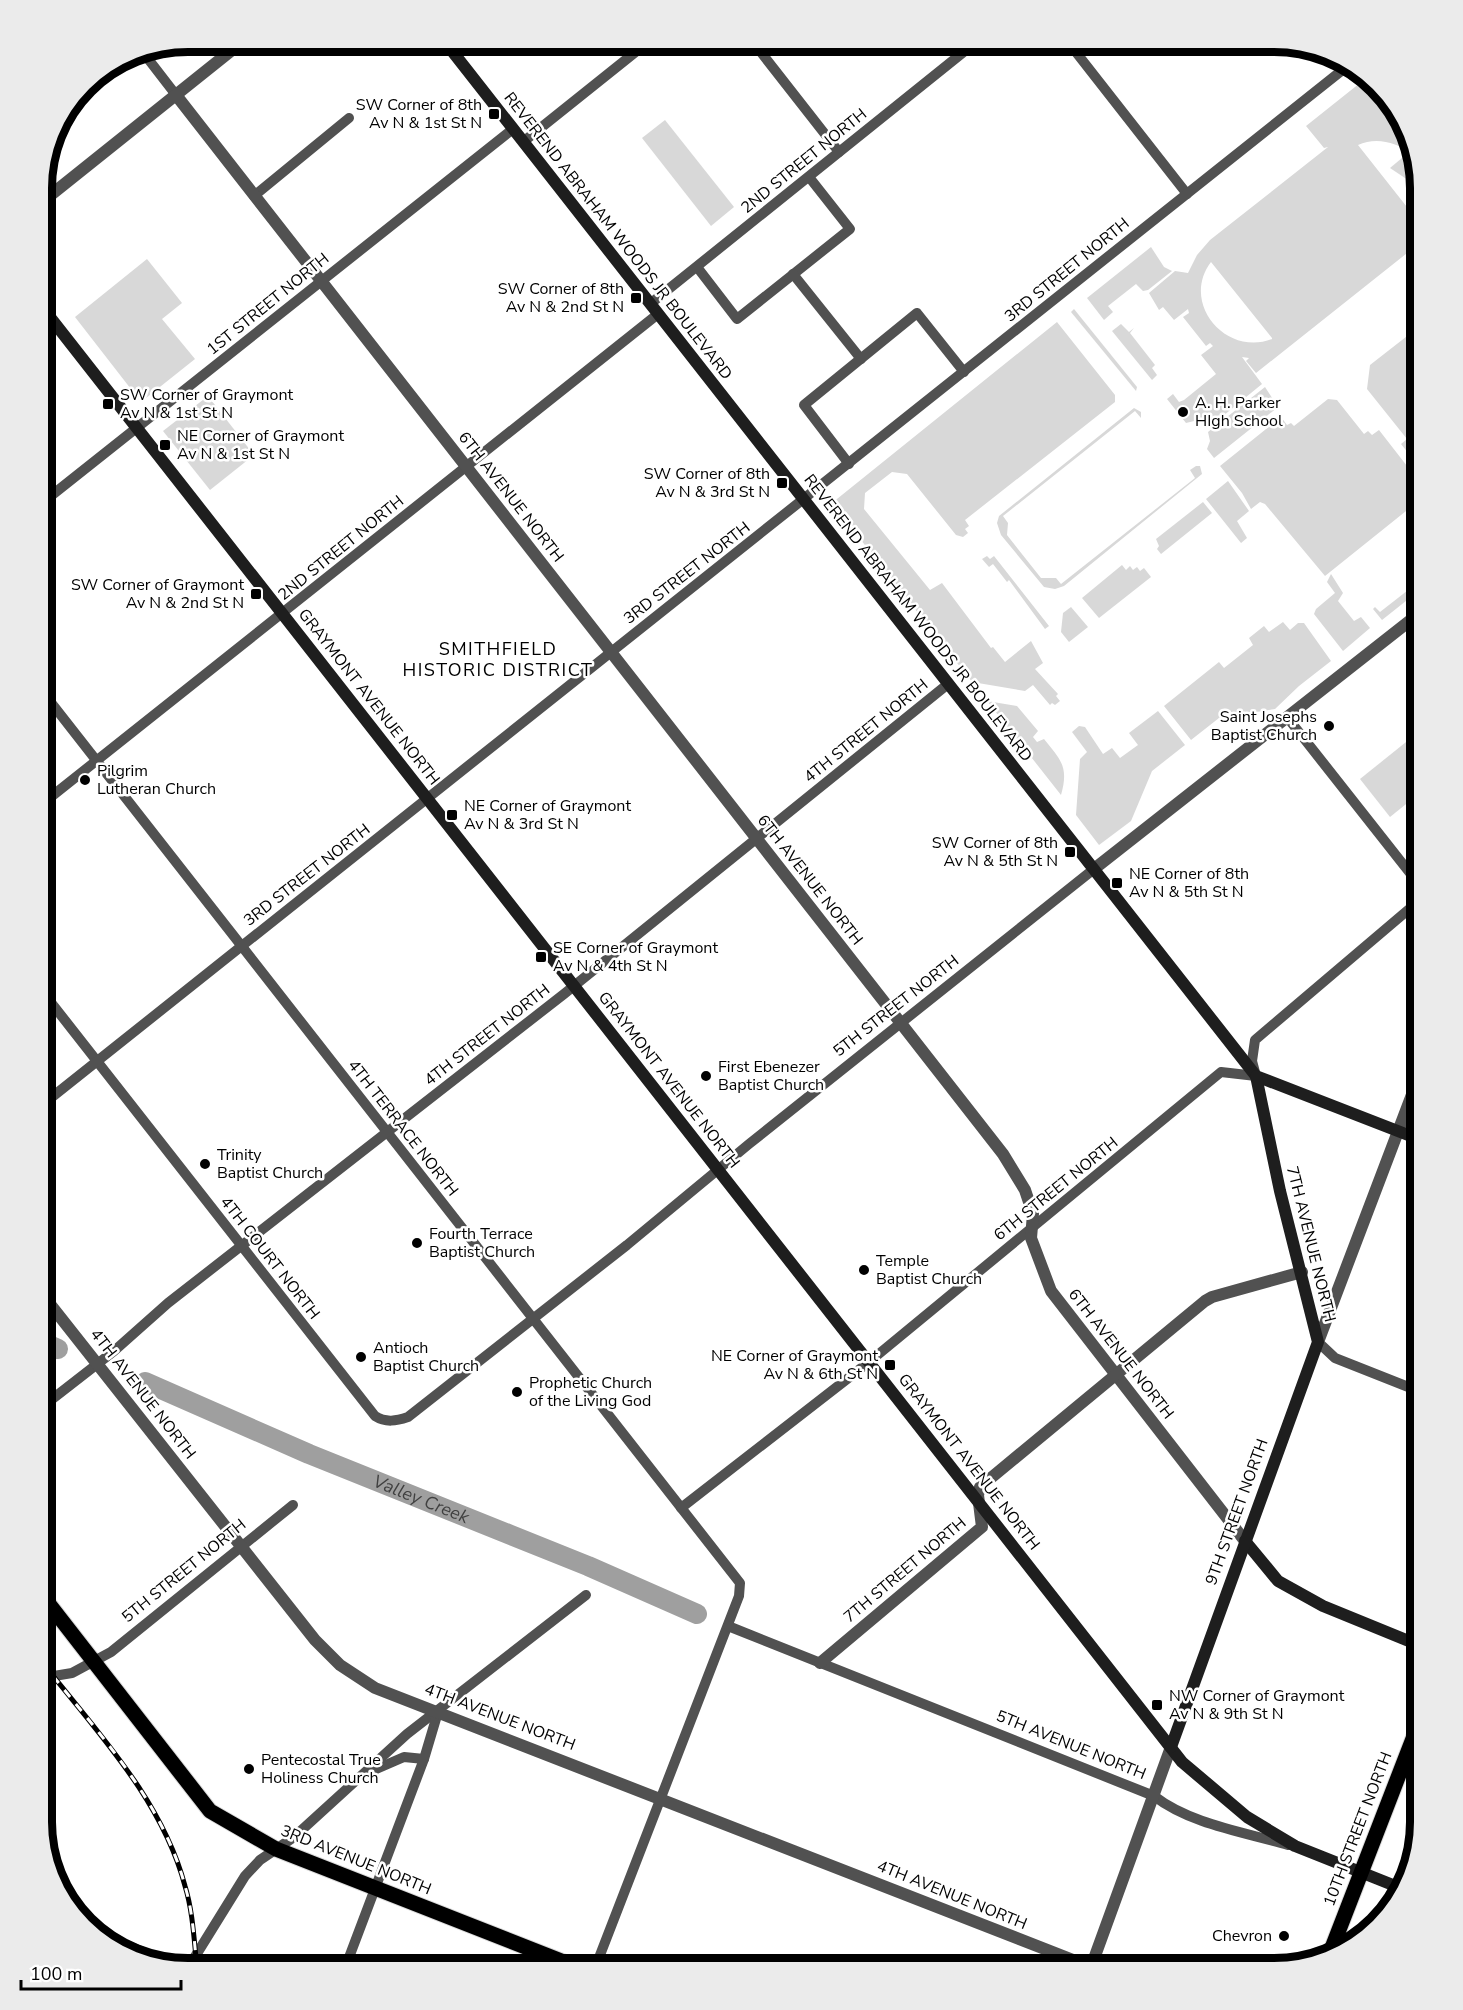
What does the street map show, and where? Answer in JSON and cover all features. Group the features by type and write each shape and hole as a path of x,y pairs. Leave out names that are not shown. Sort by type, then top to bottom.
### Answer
{"main road":[{"name":"REVEREND ABRAHAM WOODS JR BOULEVARD","path":"453,52 1256,1076"},
{"name":"GRAYMONT AVENUE NORTH","path":"53,321 1182,1762 1247,1817 1295,1846"},
{"path":"1256,1076 1410,1136"},
{"name":"7TH AVENUE NORTH","path":"1256,1076 1280,1191 1318,1342"},
{"name":"9TH STREET NORTH","path":"1171,1747 1318,1342"},
{"name":"6TH AVENUE NORTH","path":"1245,1541 1278,1581 1323,1606 1410,1642"},
{"name":"3RD AVENUE NORTH","path":"52,1608 210,1811 276,1850 552,1957"},
{"name":"10TH STREET NORTH","path":"1334,1944 1410,1746"},
{"name":"5TH AVENUE NORTH","path":"1295,1846 1394,1885"}],"street":[{"path":"53,192 230,52"},
{"path":"523,142 635,52"},
{"path":"761,53 839,152"},
{"name":"2ND STREET NORTH","path":"650,304 963,53"},
{"path":"1076,53 1187,194"},
{"path":"148,59 176,95"},
{"name":"3RD STREET NORTH","path":"52,1097 1342,71"},
{"name":"6TH AVENUE NORTH","path":"176,95 1003,1154 1025,1190 1033,1214 1031,1238 1051,1291 1245,1541"},
{"path":"254,196 349,118"},
{"name":"1ST STREET NORTH","path":"53,494 513,129"},
{"path":"697,267 737,319 850,229 809,177"},
{"path":"793,274 861,359"},
{"path":"849,464 804,405 917,313 964,372"},
{"name":"2ND STREET NORTH","path":"53,796 658,314"},
{"name":"5TH STREET NORTH","path":"390,1421 408,1417 534,1319 901,1022 1410,621"},
{"name":"4TH STREET NORTH","path":"52,1399 97,1365 168,1303 758,839 948,684"},
{"name":"4TH TERRACE NORTH","path":"53,705 740,1582 739,1596 728,1626"},
{"path":"1287,717 1410,873"},
{"path":"1256,1076 1252,1061 1256,1039 1410,908"},
{"name":"4TH COURT NORTH","path":"52,1004 375,1416 390,1421"},
{"name":"6TH STREET NORTH","path":"681,1508 869,1362 1221,1072 1256,1076"},
{"name":"9TH STREET NORTH","path":"1318,1342 1410,1100"},
{"name":"7TH STREET NORTH","path":"820,1663 982,1527 980,1487 1212,1297 1302,1272"},
{"name":"4TH AVENUE NORTH","path":"52,1307 240,1548 315,1640 340,1665 375,1688 1066,1958"},
{"name":"7TH AVENUE NORTH","path":"1318,1342 1335,1358 1410,1388"},
{"name":"5TH STREET NORTH","path":"52,1676 72,1674 94,1662 293,1505"},
{"path":"195,1957 245,1876 260,1860 294,1837 363,1776 406,1734 438,1712 586,1594"},
{"path":"599,1957 728,1626"},
{"name":"5TH AVENUE NORTH","path":"728,1626 1154,1796 1166,1806 1216,1824 1295,1846"},
{"path":"349,1957 424,1759 438,1712"},
{"name":"9TH STREET NORTH","path":"1096,1958 1171,1747"},
{"path":"363,1776 390,1761 404,1757 424,1759"}],"shaded area":[{"path":"1360,83 1371,92 1392,120 1405,150 1379,141 1358,145 1410,211 1410,251 1256,373 1246,361 1249,358 1242,357 1262,384 1212,425 1206,419 1197,424 1194,421 1186,423 1167,399 1173,394 1179,402 1184,400 1216,374 1201,355 1213,346 1210,343 1206,346 1183,317 1189,313 1188,309 1174,320 1163,307 1159,310 1149,293 1175,271 1188,273 1197,255 1210,240 1328,147 1324,148 1306,126","holes":["1211,262 1272,339 1255,343 1239,340 1224,333 1213,323 1205,309 1201,294 1203,278"]},
{"path":"665,120 734,207 711,226 642,138"},
{"path":"1406,154 1410,181 1390,168"},
{"path":"1151,247 1164,267 1172,271 1148,290 1143,291 1136,284 1108,306 1113,312 1104,320 1087,298"},
{"path":"147,259 182,303 162,319 195,359 141,402 75,317"},
{"path":"1074,309 1137,387 1136,391 1071,312"},
{"path":"1057,322 1115,395 1115,402 965,520 969,526 965,529 968,533 963,537 956,535 907,474 892,472 865,493 864,509 930,590 942,583 991,648 993,647 1005,662 1031,641 1043,663 1035,669 1058,694 1056,696 1060,701 1055,705 1052,703 1050,705 1033,685 1025,691 972,682 832,503"},
{"path":"1121,324 1129,332 1134,328 1130,333 1155,365 1152,368 1157,375 1152,380 1112,331"},
{"path":"1410,334 1410,455 1401,444 1407,439 1367,389 1370,365"},
{"path":"1265,387 1278,407 1214,458 1207,449 1210,441 1208,432"},
{"path":"208,396 254,455 210,490 163,431"},
{"path":"1328,399 1337,400 1364,434 1368,431 1372,435 1379,430 1410,470 1410,508 1325,576 1265,504 1260,502 1251,509 1242,493 1220,466 1281,417 1287,425 1291,423 1294,426"},
{"path":"1134,408 1141,412 1141,418 1135,411 1003,516 1008,523 1007,535 1041,578 1056,578 1061,584 1195,478 1190,470 1200,466 1202,474 1064,586 1055,589 1044,587 1001,535 997,523 999,516"},
{"path":"1228,481 1249,511 1237,521 1247,538 1241,543 1206,499"},
{"path":"1203,502 1212,513 1161,554 1157,549 1159,546 1156,539"},
{"path":"987,556 990,559 994,556 1049,626 1045,629 1009,580 1007,582 993,564 989,567 982,559"},
{"path":"1122,565 1126,570 1130,566 1133,570 1137,567 1140,571 1144,568 1151,577 1099,618 1082,598"},
{"path":"1331,574 1343,593 1338,601 1354,621 1361,617 1370,628 1343,651 1314,614 1316,609 1335,593 1327,582"},
{"path":"1410,589 1410,598 1382,620 1373,609 1375,607 1380,612"},
{"path":"1071,607 1088,627 1069,642 1061,632 1063,613"},
{"path":"1283,622 1290,630 1298,623 1304,623 1331,661 1299,686 1275,709 1219,718 1191,740 1164,706 1219,662 1224,668 1253,645 1249,638 1264,626 1269,632"},
{"path":"987,701 1017,706 1038,731 1033,737 1037,742 1044,739 1062,764 1064,777 1061,795"},
{"path":"1158,711 1185,745 1152,771 1131,821 1099,845 1076,815 1080,759 1087,752 1072,732 1079,726 1085,727 1103,754 1112,748 1120,758 1138,745 1129,733"},
{"path":"1410,739 1410,801 1390,817 1360,779"}],"waterway":[{"name":"Valley Creek","path":"52,1347 58,1349"},
{"name":"Valley Creek","path":"145,1382 309,1454 588,1566 697,1614"}],"railway":[{"path":"52,1674 125,1767 161,1824 188,1896 196,1957"}],"place":[{"name":"SW Corner of 8th Av N & 1st St N","path":"494,114"},
{"name":"SW Corner of 8th Av N & 2nd St N","path":"636,298"},
{"name":"SW Corner of Graymont Av N & 1st St N","path":"108,404"},
{"name":"A. H. Parker HIgh School","path":"1183,412"},
{"name":"NE Corner of Graymont Av N & 1st St N","path":"165,445"},
{"name":"SW Corner of 8th Av N & 3rd St N","path":"782,483"},
{"name":"SW Corner of Graymont Av N & 2nd St N","path":"256,594"},
{"name":"Saint Josephs Baptist Church","path":"1329,726"},
{"name":"Pilgrim Lutheran Church","path":"85,780"},
{"name":"NE Corner of Graymont Av N & 3rd St N","path":"452,815"},
{"name":"SW Corner of 8th Av N & 5th St N","path":"1070,852"},
{"name":"NE Corner of 8th Av N & 5th St N","path":"1117,883"},
{"name":"SE Corner of Graymont Av N & 4th St N","path":"541,957"},
{"name":"First Ebenezer Baptist Church","path":"706,1076"},
{"name":"Trinity Baptist Church","path":"205,1164"},
{"name":"Fourth Terrace Baptist Church","path":"417,1243"},
{"name":"Temple Baptist Church","path":"864,1270"},
{"name":"Antioch Baptist Church","path":"361,1357"},
{"name":"NE Corner of Graymont Av N & 6th St N","path":"890,1365"},
{"name":"Prophetic Church of the Living God","path":"517,1392"},
{"name":"NW Corner of Graymont Av N & 9th St N","path":"1157,1705"},
{"name":"Pentecostal True Holiness Church","path":"249,1769"},
{"name":"Chevron","path":"1284,1936"}],"district":[{"name":"SMITHFIELD HISTORIC DISTRICT","path":"498,659"}]}
